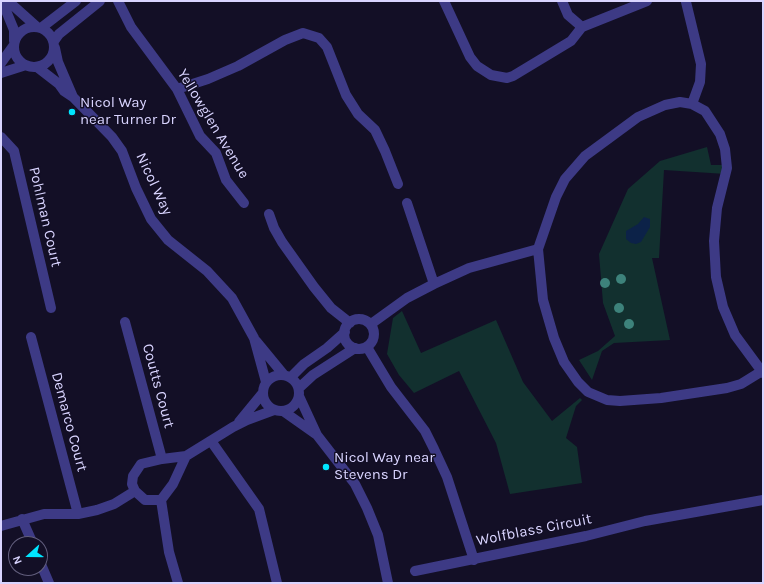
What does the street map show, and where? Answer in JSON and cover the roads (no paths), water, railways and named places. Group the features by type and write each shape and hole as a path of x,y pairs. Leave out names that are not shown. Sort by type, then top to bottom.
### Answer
{"street":[{"path":"2,1 14,30 16,56 26,65"},
{"path":"8,1 51,35 54,44"},
{"path":"1,63 22,31 27,28 39,27 76,1"},
{"path":"1,73 26,65 37,67 42,65 51,58 54,44 59,34 100,1"},
{"name":"Yellowglen Avenue","path":"118,1 131,26 177,89 200,136 216,153 226,180 244,203"},
{"path":"444,1 470,57 477,66 491,75 501,77 513,76 564,46 576,36 582,27 647,1"},
{"path":"562,1 568,15 582,27"},
{"path":"686,2 701,64 700,82 692,104"},
{"path":"177,89 208,79 238,66 285,40 303,33 319,38 327,47 346,95 358,114 374,130 385,151 398,184"},
{"name":"Nicol Way","path":"54,44 58,62 73,97"},
{"name":"Nicol Way","path":"37,67 55,80 64,91 73,97 101,123 122,151 136,188 152,219 168,240 207,271 221,285 240,312 254,338 287,376"},
{"path":"680,102 692,104 705,111 714,123 720,134 725,149 727,168 717,208 714,241 716,277 723,306 735,335 762,372 741,384 691,394 620,401 596,396 588,392 573,376 564,362 554,338 543,300 538,249 556,197 565,179 585,156 638,117 665,105 680,102"},
{"name":"Pohlman Court","path":"1,137 14,151 51,308"},
{"path":"407,203 434,284"},
{"path":"269,214 278,235 314,287 347,327 347,342 355,348"},
{"path":"371,324 408,298 469,268 538,249"},
{"path":"186,456 173,484 161,500 145,500 135,491 132,484 135,470 141,464 162,459 186,456 247,420 294,406 299,392 309,378 355,348 367,347 373,339 373,329 371,324 359,319 347,327 327,348 287,376 274,376 266,382 262,394 245,417 233,427"},
{"name":"Coutts Court","path":"125,322 162,459"},
{"name":"Demarco Court","path":"31,337 78,514"},
{"name":"Nicol Way","path":"254,338 266,382"},
{"name":"Wolfblass Circuit","path":"367,347 391,387 414,416 431,443 447,477 474,560 645,522 763,500"},
{"path":"287,376 299,392 317,434 355,484 367,508 378,535 388,583"},
{"path":"262,394 266,404 317,434"},
{"path":"211,441 259,509 278,583"},
{"path":"1,526 44,514 78,514 114,504 135,491"},
{"path":"161,500 169,552 178,583"},
{"path":"22,519 29,536"},
{"path":"414,571 474,560"}],"water":[{"path":"644,217 650,219 650,227 641,242 636,244 631,243 626,239 626,231 638,224"}],"place":[{"name":"Nicol Way near Turner Dr","path":"72,112"},
{"name":"Nicol Way near Stevens Dr","path":"326,467"}]}
